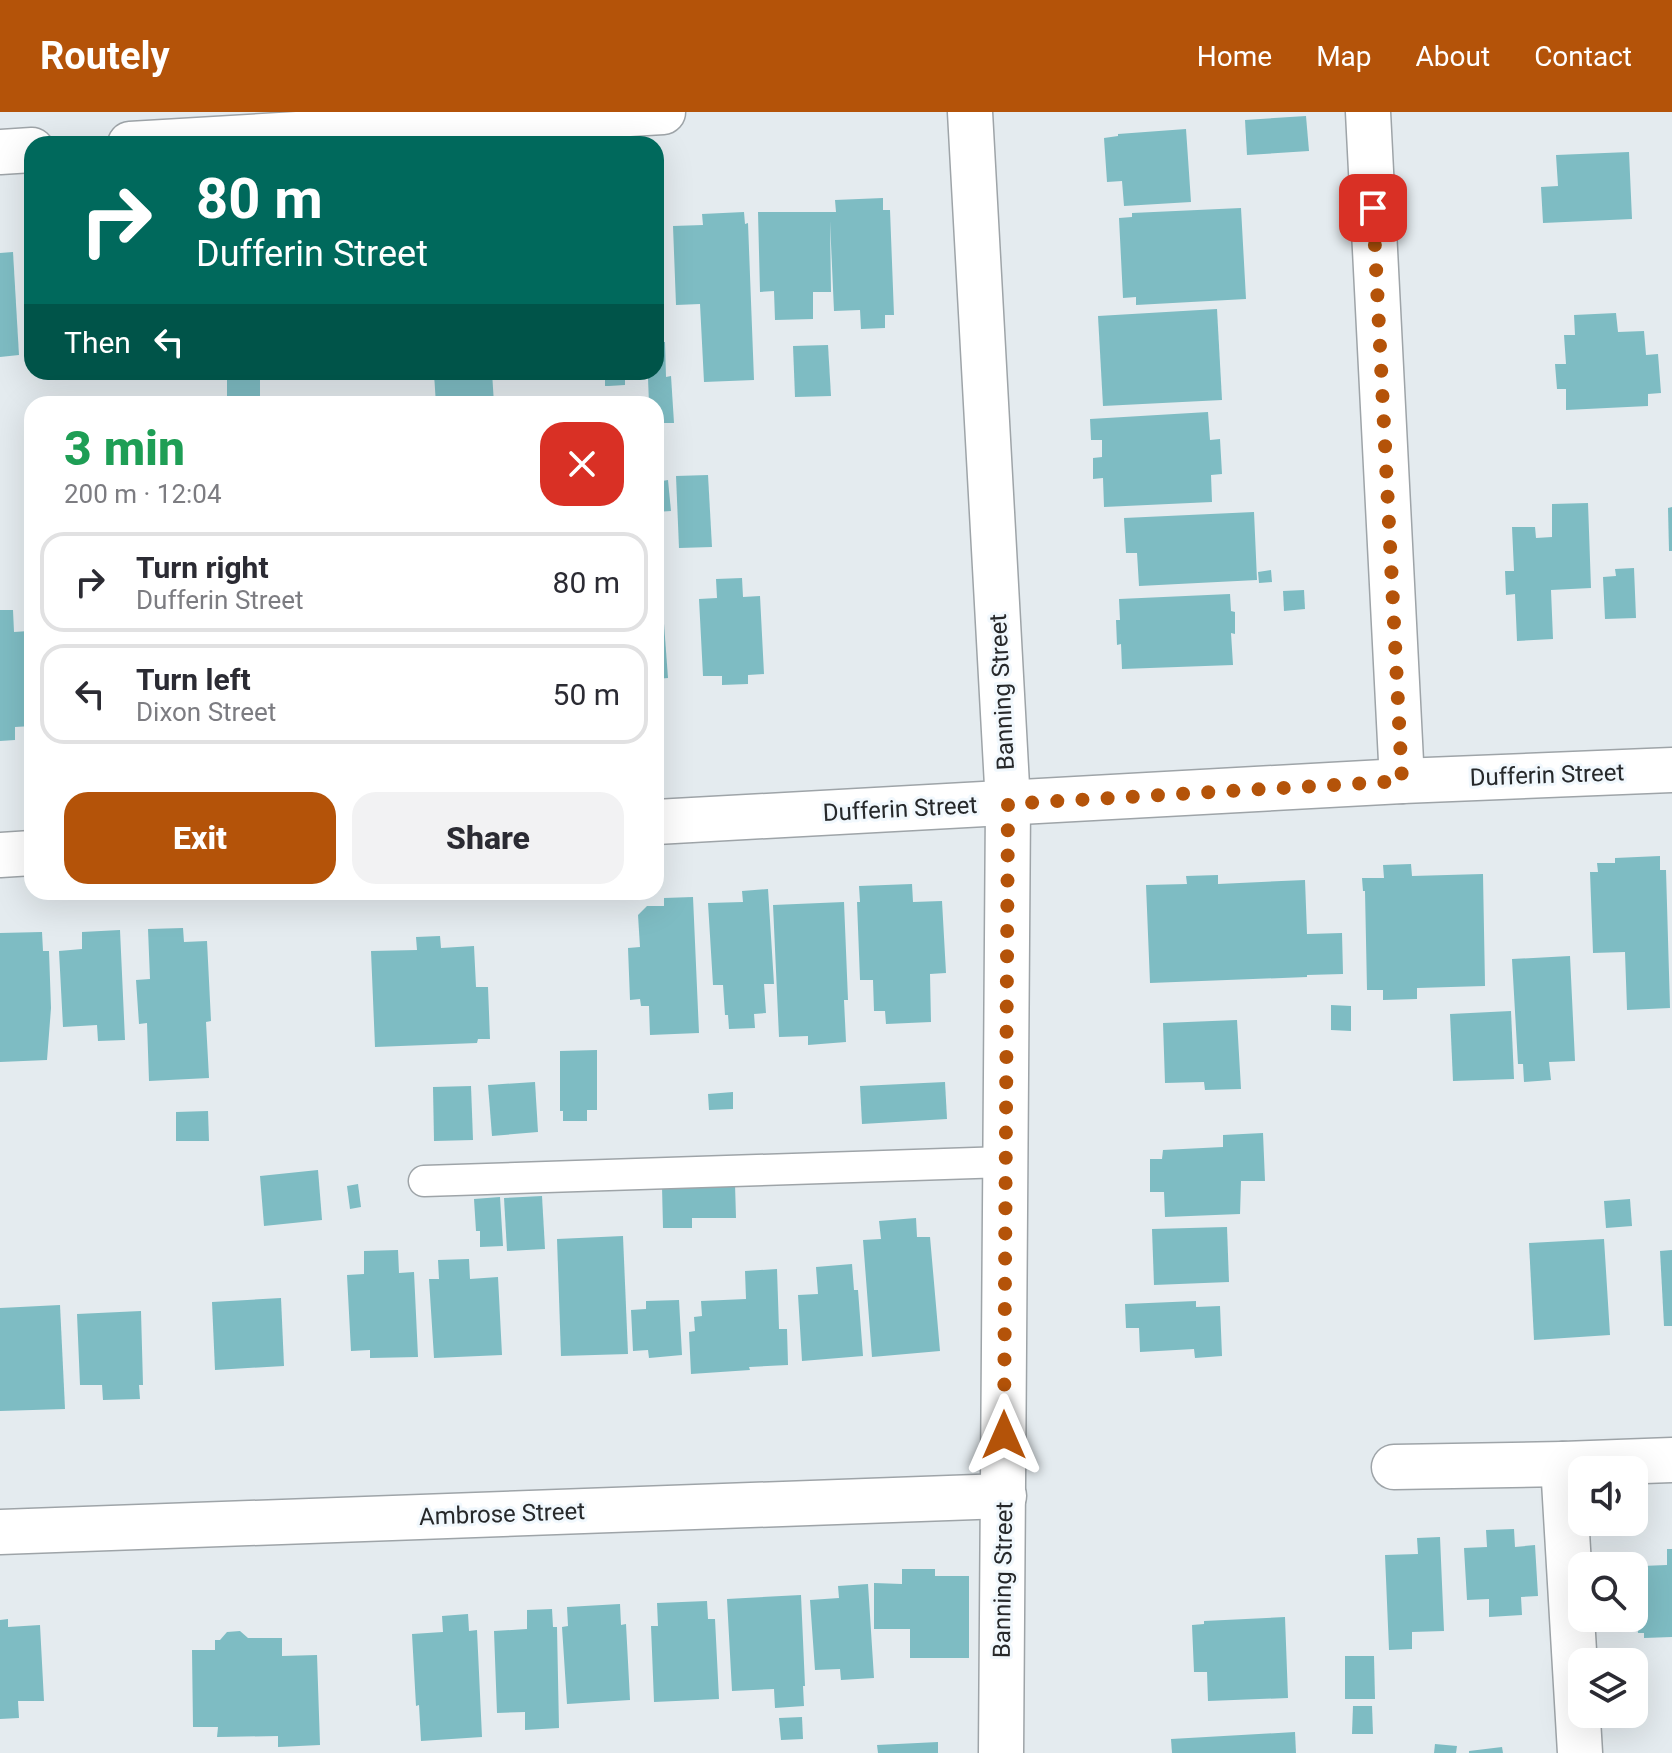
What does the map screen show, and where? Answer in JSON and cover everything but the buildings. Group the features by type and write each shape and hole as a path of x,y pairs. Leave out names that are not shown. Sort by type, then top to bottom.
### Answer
{"street":[{"path":"263,136 663,112"},
{"name":"Banning Street","path":"970,112 1008,804 1001,1753"},
{"path":"1368,112 1402,781"},
{"path":"0,152 24,150"},
{"name":"Dufferin Street","path":"664,822 1402,781 1672,770"},
{"path":"0,855 24,854"},
{"path":"1394,1467 1672,1460"},
{"path":"1563,1464 1580,1753"},
{"name":"Ambrose Street","path":"0,1532 1004,1496"}],"lane":[{"path":"424,1181 1005,1162"}],"route":[{"path":"1004,1435 1008,804 1402,781 1373,208"}]}
